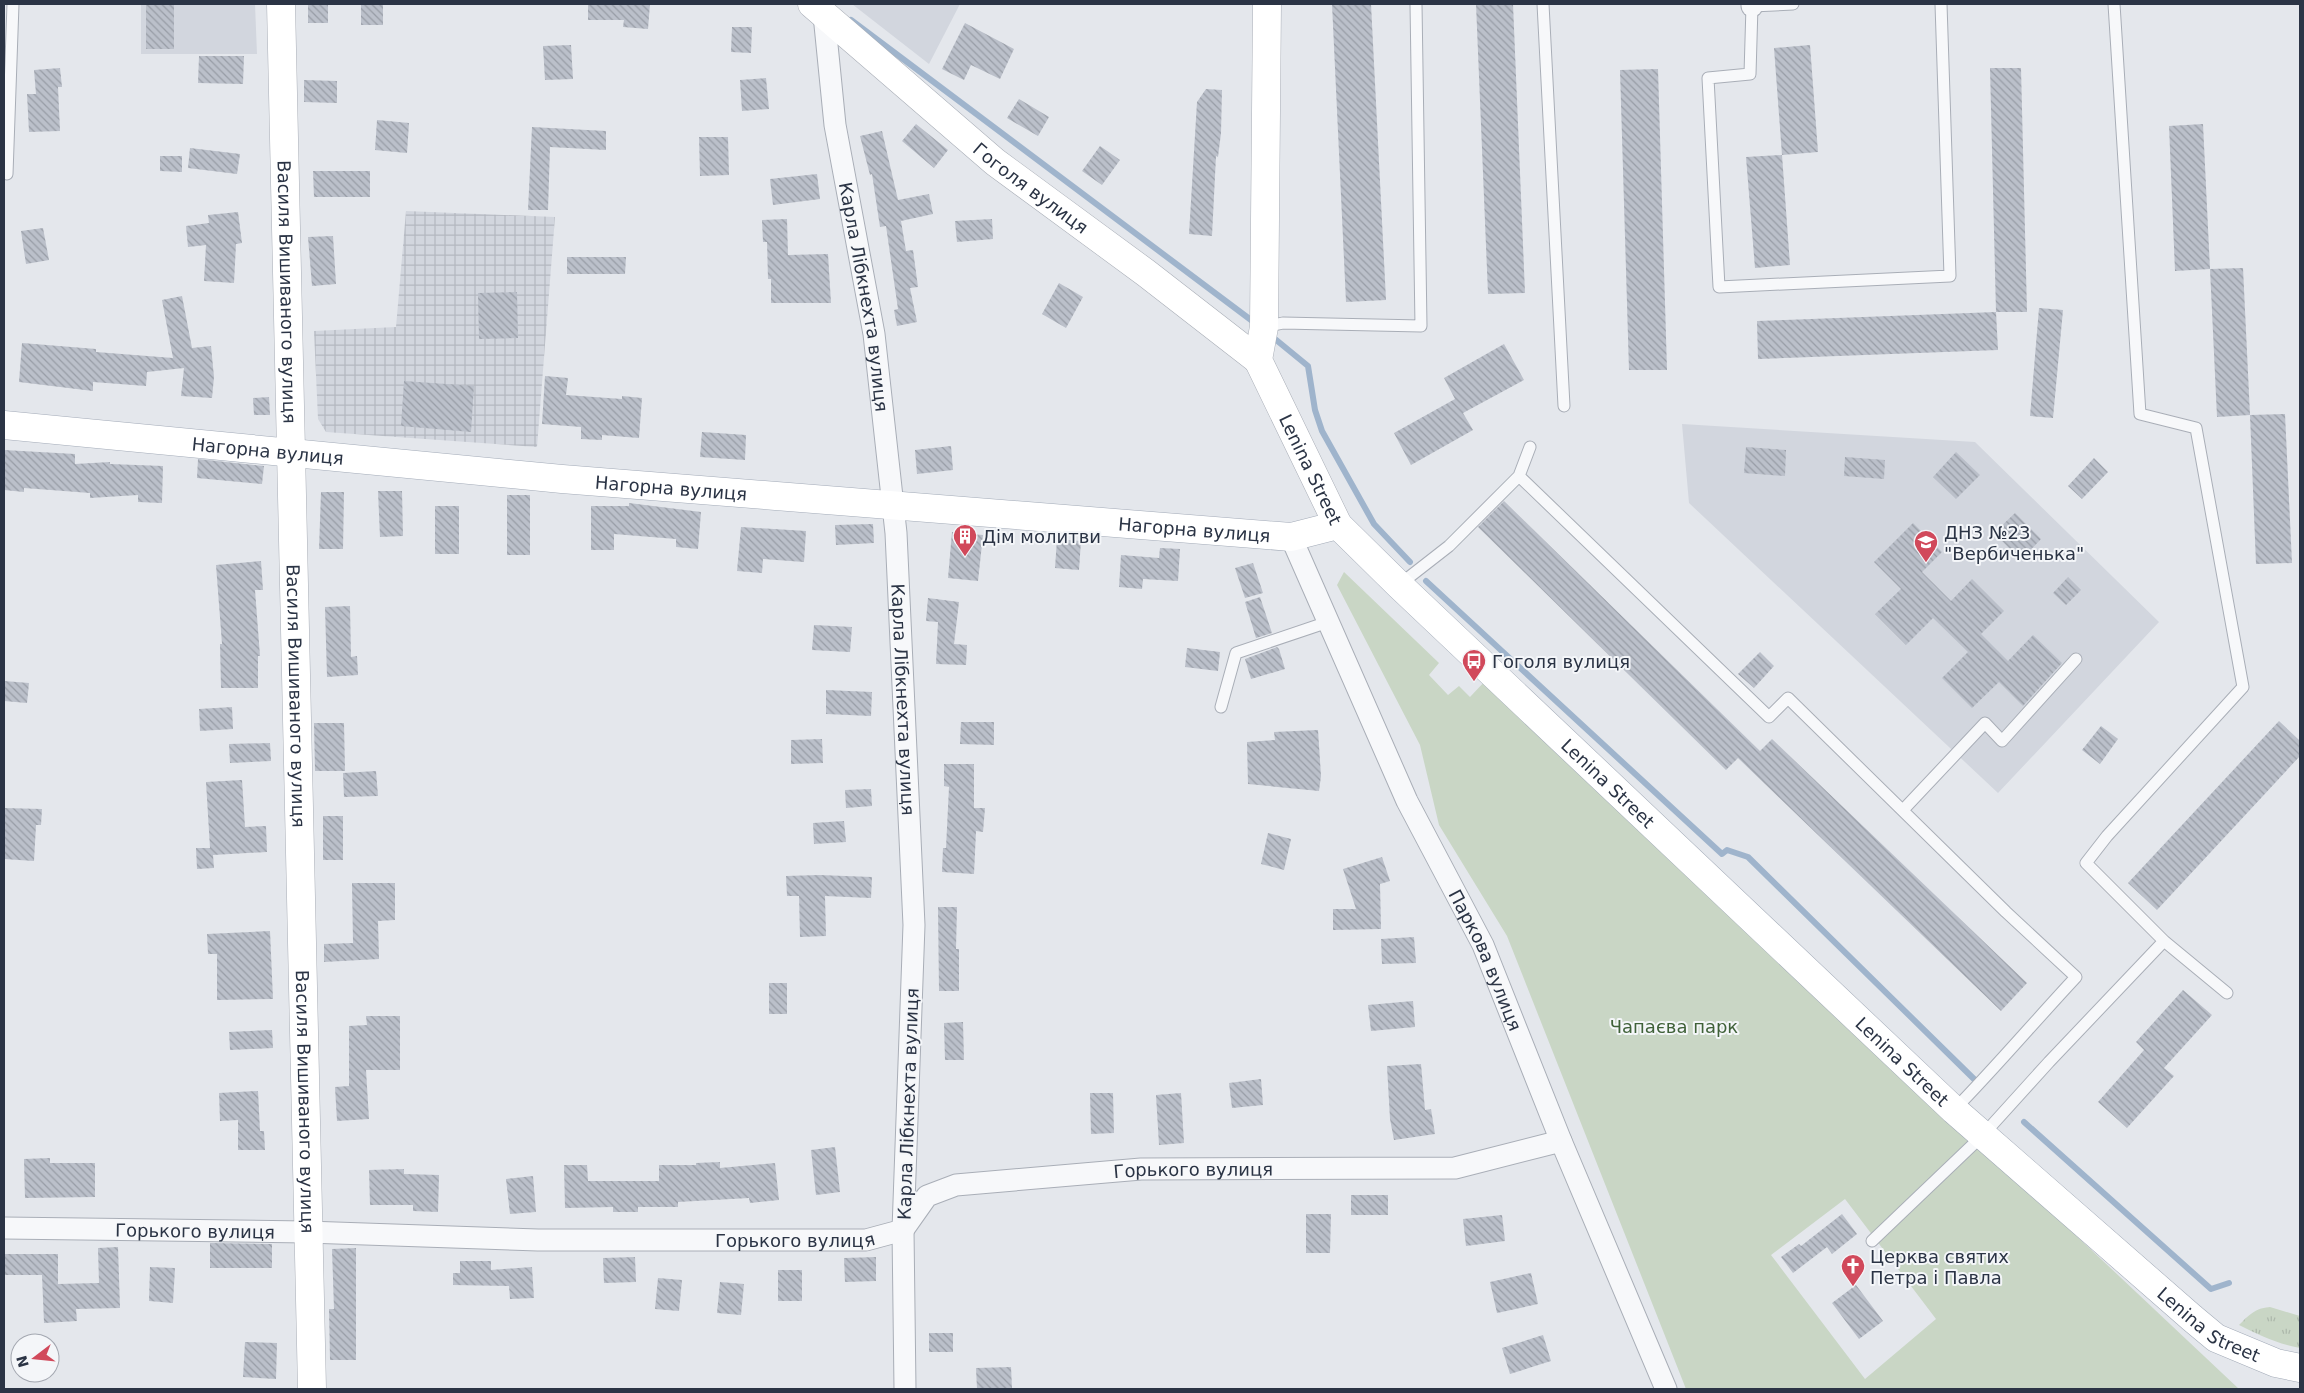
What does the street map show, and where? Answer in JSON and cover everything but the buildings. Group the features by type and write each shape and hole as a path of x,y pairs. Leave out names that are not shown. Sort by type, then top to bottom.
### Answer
{"main road":[{"name":"Василя Вишиваного вулиця","path":"282,4 290,454 312,1389"},
{"path":"1258,360 1264,327 1267,4"},
{"name":"Гоголя вулиця","path":"818,10 995,162 1146,273 1258,360"},
{"name":"Lenina Street","path":"1258,360 1338,524 1399,585 1982,1136 2216,1338 2276,1363 2300,1368"},
{"name":"Нагорна вулиця","path":"4,425 562,479 1291,537 1338,524"}],"street":[{"name":"Карла Лібкнехта вулиця","path":"818,10 835,125 874,334 896,533 914,925 903,1230 905,1389"},
{"name":"Паркова вулиця","path":"1291,537 1406,801 1483,945 1561,1141 1666,1389"},
{"name":"Горького вулиця","path":"4,1228 307,1232 538,1240 866,1240 903,1230 927,1196 956,1185 1141,1170 1455,1168 1561,1141"}],"lane":[{"path":"7,174 13,4"},
{"path":"1264,327 1283,323 1422,326 1416,4"},
{"path":"1543,4 1564,406"},
{"path":"1792,4 1752,5 1750,74 1708,78 1719,287 1950,276 1941,4"},
{"path":"2114,4 2140,414 2196,428 2244,687 2107,836 2086,862 2164,941 2227,993"},
{"path":"1399,585 1449,546 1519,476 1530,448"},
{"path":"1519,476 1769,716 1788,698 2006,912 2076,976 2021,1036 1994,1069 1954,1110"},
{"path":"1221,707 1236,653 1328,622"},
{"path":"1902,810 1985,723 2002,741 2076,659"},
{"path":"1872,1241 1982,1136 2049,1062 2164,941"}],"shaded area":[{"path":"141,4 255,4 257,54 141,54"},
{"path":"852,4 960,4 929,64"},
{"path":"406,211 555,217 537,447 326,432 318,419 314,331 396,327"},
{"name":"ДНЗ №23 \"Вербиченька\"","path":"1682,424 1975,442 2159,622 1998,793 1689,503"}],"green space":[{"name":"Чапаєва парк","path":"1344,572 1439,663 1429,675 1448,695 1459,686 1470,697 1486,680 2239,1389 1686,1389 1507,936 1439,825 1420,745 1337,585","holes":["1845,1199 1936,1319 1865,1379 1771,1255"]},
{"path":"2270,1307 2300,1316 2300,1348 2276,1342 2239,1325 2256,1310"}],"waterway":[{"path":"851,20 1255,323"},
{"path":"1269,334 1308,366 1315,410 1322,431 1374,524 1410,562"},
{"path":"1426,581 1722,854 1727,850 1748,857 1975,1080"},
{"path":"2024,1122 2211,1289 2229,1283"}],"place":[{"name":"Дім молитви","path":"965,557"},
{"name":"ДНЗ №23 \"Вербиченька\"","path":"1926,563"},
{"name":"Гоголя вулиця","path":"1474,682"},
{"name":"Церква святих Петра і Павла","path":"1853,1287"}]}
